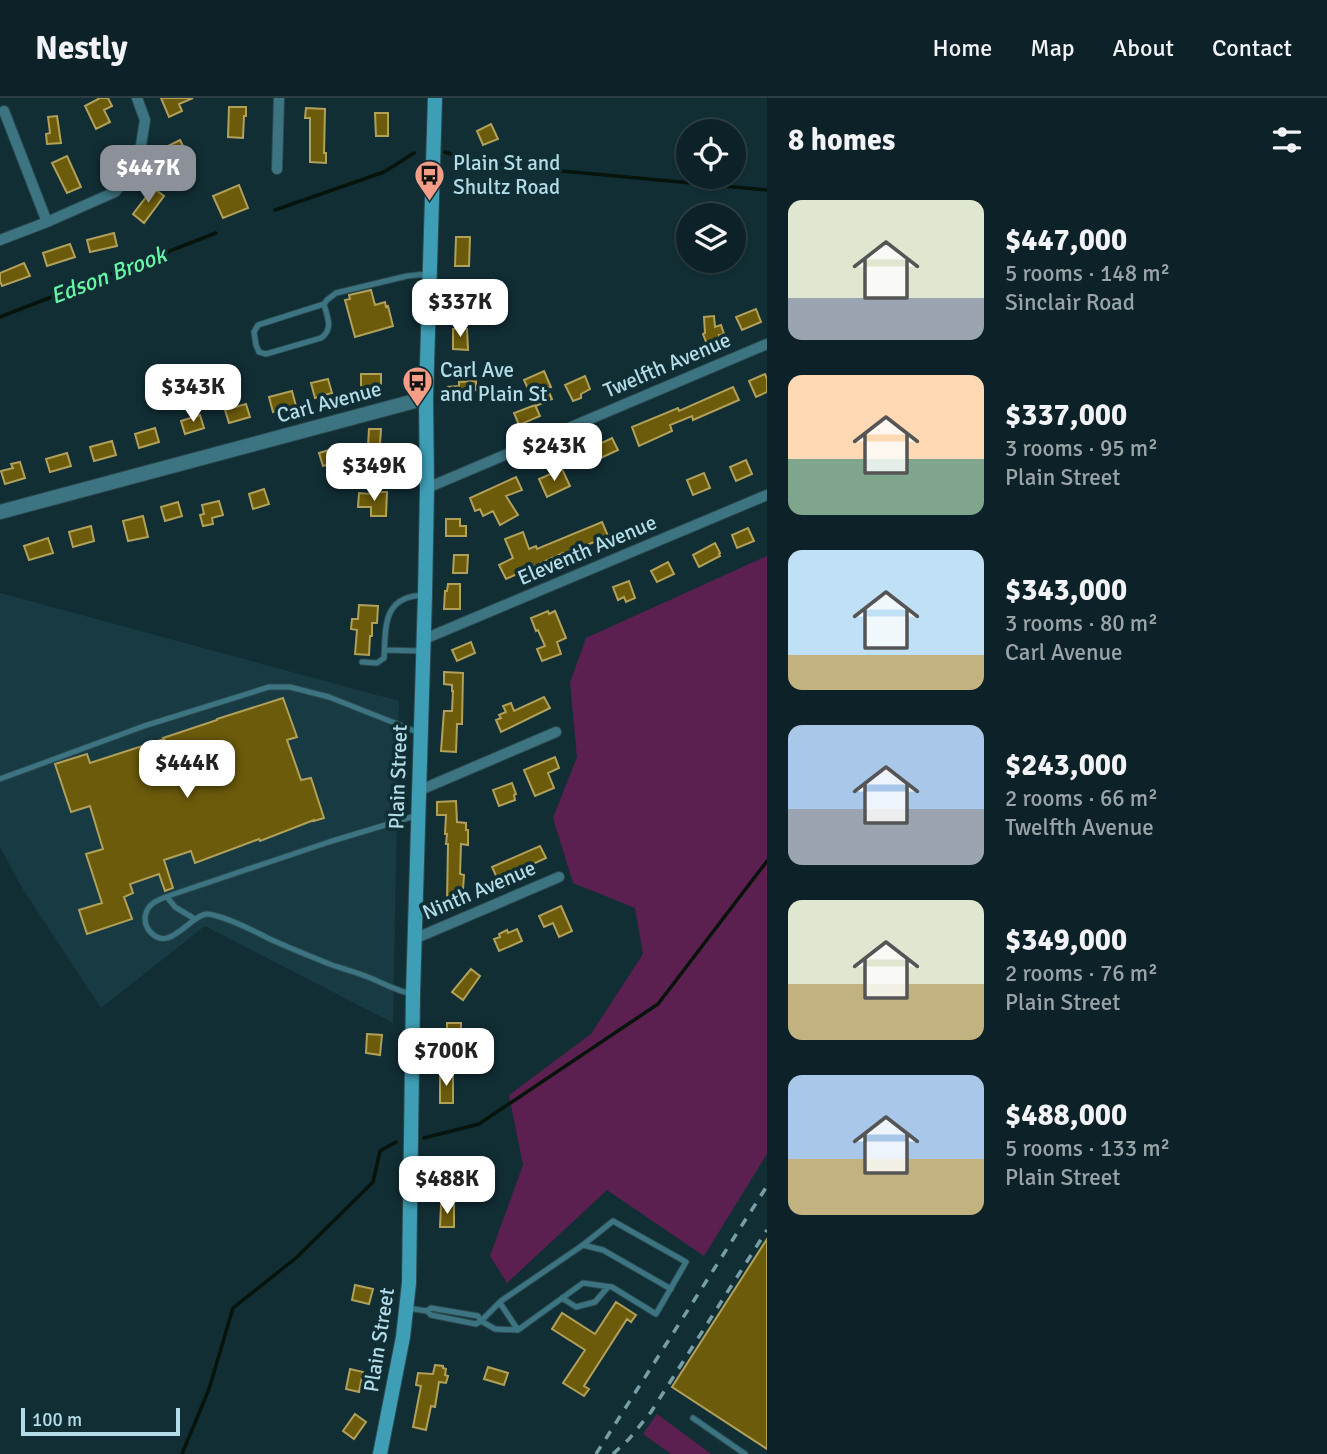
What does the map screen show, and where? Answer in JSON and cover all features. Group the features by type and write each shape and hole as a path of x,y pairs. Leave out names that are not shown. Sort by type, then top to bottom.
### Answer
{"main road":[{"name":"Plain Street","path":"380,1454 407,1308 411,1216 414,939 425,595 426,398 435,98"}],"street":[{"path":"0,240 115,192 138,164 145,120 136,98"},
{"path":"277,169 279,98"},
{"path":"4,111 47,222"},
{"name":"Twelfth Avenue","path":"427,488 767,344"},
{"name":"Carl Avenue","path":"0,512 426,398"},
{"name":"Eleventh Avenue","path":"422,646 767,495"},
{"path":"418,791 556,732"},
{"name":"Ninth Avenue","path":"414,939 559,877"}],"lane":[{"path":"324,304 329,330 321,338 265,354 260,352 254,332 258,325 324,304 336,293 407,275 430,274"},
{"path":"362,662 377,663 384,658 387,619 393,607 414,595 425,595"},
{"path":"384,650 422,646"},
{"path":"0,779 144,726 269,687 290,687 329,697 420,733"},
{"path":"413,994 398,991 366,976 331,965 243,925 208,914 195,919 183,930 168,937 152,933 145,919 146,911 152,904 167,897 418,815"},
{"path":"167,897 174,907 195,919"},
{"path":"407,1308 476,1324 500,1303 583,1245 612,1221 685,1262 656,1314 612,1287 583,1283 518,1330 495,1329 481,1321"},
{"path":"583,1245 603,1250 671,1289"},
{"path":"562,1298 576,1307 595,1302 608,1287"},
{"path":"500,1303 518,1330"},
{"path":"693,1418 745,1454"}],"shaded area":[{"path":"767,556 767,1154 704,1256 607,1190 507,1283 490,1256 523,1165 509,1095 591,1034 643,954 635,908 573,883 553,818 577,757 570,683 586,638"},
{"path":"0,593 399,701 393,1023 205,926 101,1008 24,891 0,847"},
{"path":"657,1414 711,1454 671,1454 643,1434"}],"building":[{"path":"100,98 108,98 112,106 104,110 110,122 96,129 85,106"},
{"path":"161,98 193,98 179,104 182,111 169,117"},
{"path":"229,107 246,107 243,138 228,137"},
{"path":"306,108 325,109 326,163 310,162 310,118 305,118"},
{"path":"375,113 388,113 388,136 376,136"},
{"path":"57,116 61,143 47,144 46,134 50,133 48,117"},
{"path":"491,124 498,139 483,145 477,131"},
{"path":"180,140 192,164 170,175 164,162 171,158 166,147"},
{"path":"67,156 81,187 67,193 52,163"},
{"path":"239,185 248,208 223,218 213,196"},
{"path":"153,188 164,196 144,223 133,214"},
{"path":"114,233 117,246 90,252 87,240"},
{"path":"456,237 470,237 469,266 455,266"},
{"path":"70,244 75,257 47,266 43,253"},
{"path":"24,263 30,276 2,286 0,273"},
{"path":"453,286 467,286 467,306 454,306"},
{"path":"371,290 375,305 385,302 386,307 388,306 393,326 355,337 345,300 350,299 349,295"},
{"path":"756,309 761,322 742,330 736,317"},
{"path":"714,316 715,327 721,325 724,334 719,335 721,342 708,347 703,334 704,317"},
{"path":"453,329 467,329 468,350 453,349"},
{"path":"544,371 551,387 547,388 552,399 536,406 524,380"},
{"path":"361,374 381,374 381,388 361,388"},
{"path":"765,374 767,392 756,397 749,381"},
{"path":"585,376 590,389 581,394 581,398 573,401 565,385"},
{"path":"328,379 332,393 315,398 311,383"},
{"path":"476,381 476,390 464,391 464,397 449,398 448,387 459,386 459,382"},
{"path":"733,387 739,400 693,420 692,416 670,425 672,431 639,446 632,427 678,408 679,411"},
{"path":"292,391 296,406 273,412 269,397"},
{"path":"246,404 250,417 229,423 225,410"},
{"path":"535,405 540,416 519,425 514,413"},
{"path":"200,415 204,428 185,434 181,421"},
{"path":"155,428 159,442 139,448 135,434"},
{"path":"369,429 381,429 383,463 367,462"},
{"path":"612,438 618,450 588,464 583,452"},
{"path":"112,441 116,455 94,461 90,447"},
{"path":"339,447 343,460 323,466 319,453"},
{"path":"67,453 71,466 50,472 46,459"},
{"path":"746,460 752,474 736,481 730,467"},
{"path":"20,462 25,478 5,484 1,471 13,468 11,464"},
{"path":"562,469 570,486 547,497 539,479"},
{"path":"704,473 710,488 693,495 687,480"},
{"path":"516,477 522,490 506,496 518,515 500,525 493,511 483,516 480,509 475,511 470,498"},
{"path":"264,489 269,504 253,509 249,494"},
{"path":"387,492 386,516 371,516 371,507 358,507 359,493"},
{"path":"219,501 223,515 212,518 213,524 203,526 200,515 204,514 202,505"},
{"path":"178,502 182,516 165,521 161,507"},
{"path":"143,516 148,537 128,541 123,521"},
{"path":"446,519 460,519 460,526 466,526 466,536 446,536"},
{"path":"602,522 608,536 506,579 499,565 513,558 505,539 523,532 529,549 536,546 537,549"},
{"path":"91,526 94,541 73,547 69,532"},
{"path":"748,528 754,541 737,548 732,535"},
{"path":"48,538 53,553 29,560 24,546"},
{"path":"715,543 720,556 699,567 693,555"},
{"path":"454,555 468,555 467,573 453,573"},
{"path":"668,562 674,574 657,582 651,571"},
{"path":"629,581 635,598 626,602 624,597 618,600 613,587"},
{"path":"448,584 460,584 460,609 444,609"},
{"path":"359,605 378,606 377,623 372,623 369,655 355,654 357,630 351,629 352,619 358,619"},
{"path":"548,611 549,614 555,611 566,638 557,642 561,654 542,661 537,649 545,646 531,618"},
{"path":"471,642 475,653 457,661 452,650"},
{"path":"444,672 463,673 462,724 457,724 456,752 441,751 444,711 452,711 453,691 452,685 444,684"},
{"path":"544,697 550,708 501,732 496,720 506,712 503,706 511,703 514,711"},
{"path":"283,698 297,737 287,740 301,780 311,778 324,818 195,863 191,851 164,860 173,888 165,891 159,874 130,884 133,893 124,897 132,919 87,934 79,910 102,903 86,854 103,849 90,806 71,812 55,764 87,754 90,763"},
{"path":"555,757 559,768 548,773 554,788 535,796 524,770"},
{"path":"512,783 515,800 499,806 493,790"},
{"path":"456,801 457,822 466,823 468,830 468,845 461,844 460,874 464,875 462,904 447,903 446,815 437,815 437,802"},
{"path":"540,846 546,858 498,880 492,867"},
{"path":"561,906 572,931 559,937 553,923 544,927 539,916"},
{"path":"517,929 522,941 499,951 494,939 507,930 508,933"},
{"path":"471,969 480,976 463,1000 452,992"},
{"path":"447,1023 461,1023 461,1043 466,1043 466,1051 447,1051"},
{"path":"367,1034 382,1035 380,1055 366,1053"},
{"path":"440,1072 453,1072 453,1103 440,1103"},
{"path":"459,1166 461,1184 446,1186 444,1167"},
{"path":"441,1205 454,1205 454,1227 440,1227"},
{"path":"767,1239 767,1449 672,1387"},
{"path":"355,1285 373,1289 369,1304 352,1300"},
{"path":"616,1302 636,1315 631,1322 627,1319 584,1386 589,1389 584,1396 563,1383 585,1350 552,1329 562,1313 595,1334"},
{"path":"435,1365 446,1369 446,1383 439,1382 435,1407 431,1406 426,1430 413,1427 421,1386 416,1385 418,1373 433,1374"},
{"path":"488,1367 508,1373 504,1385 484,1379"},
{"path":"350,1369 363,1372 359,1392 346,1389"},
{"path":"355,1414 366,1422 354,1439 343,1431"}],"waterway":[{"name":"Edson Brook","path":"445,152 477,163 767,190"},
{"name":"Edson Brook","path":"275,210 384,172 414,153"},
{"name":"Edson Brook","path":"0,317 216,233"},
{"path":"424,1138 479,1124 658,1004 767,861"},
{"path":"182,1454 209,1389 233,1308 296,1258 373,1182 380,1151 396,1142"}],"railway":[{"path":"596,1454 767,1186"},
{"path":"613,1454 651,1412 767,1230"}],"place":[{"name":"Plain St and Shultz Road","path":"430,202"},
{"name":"Carl Ave and Plain St","path":"417,409"}]}
